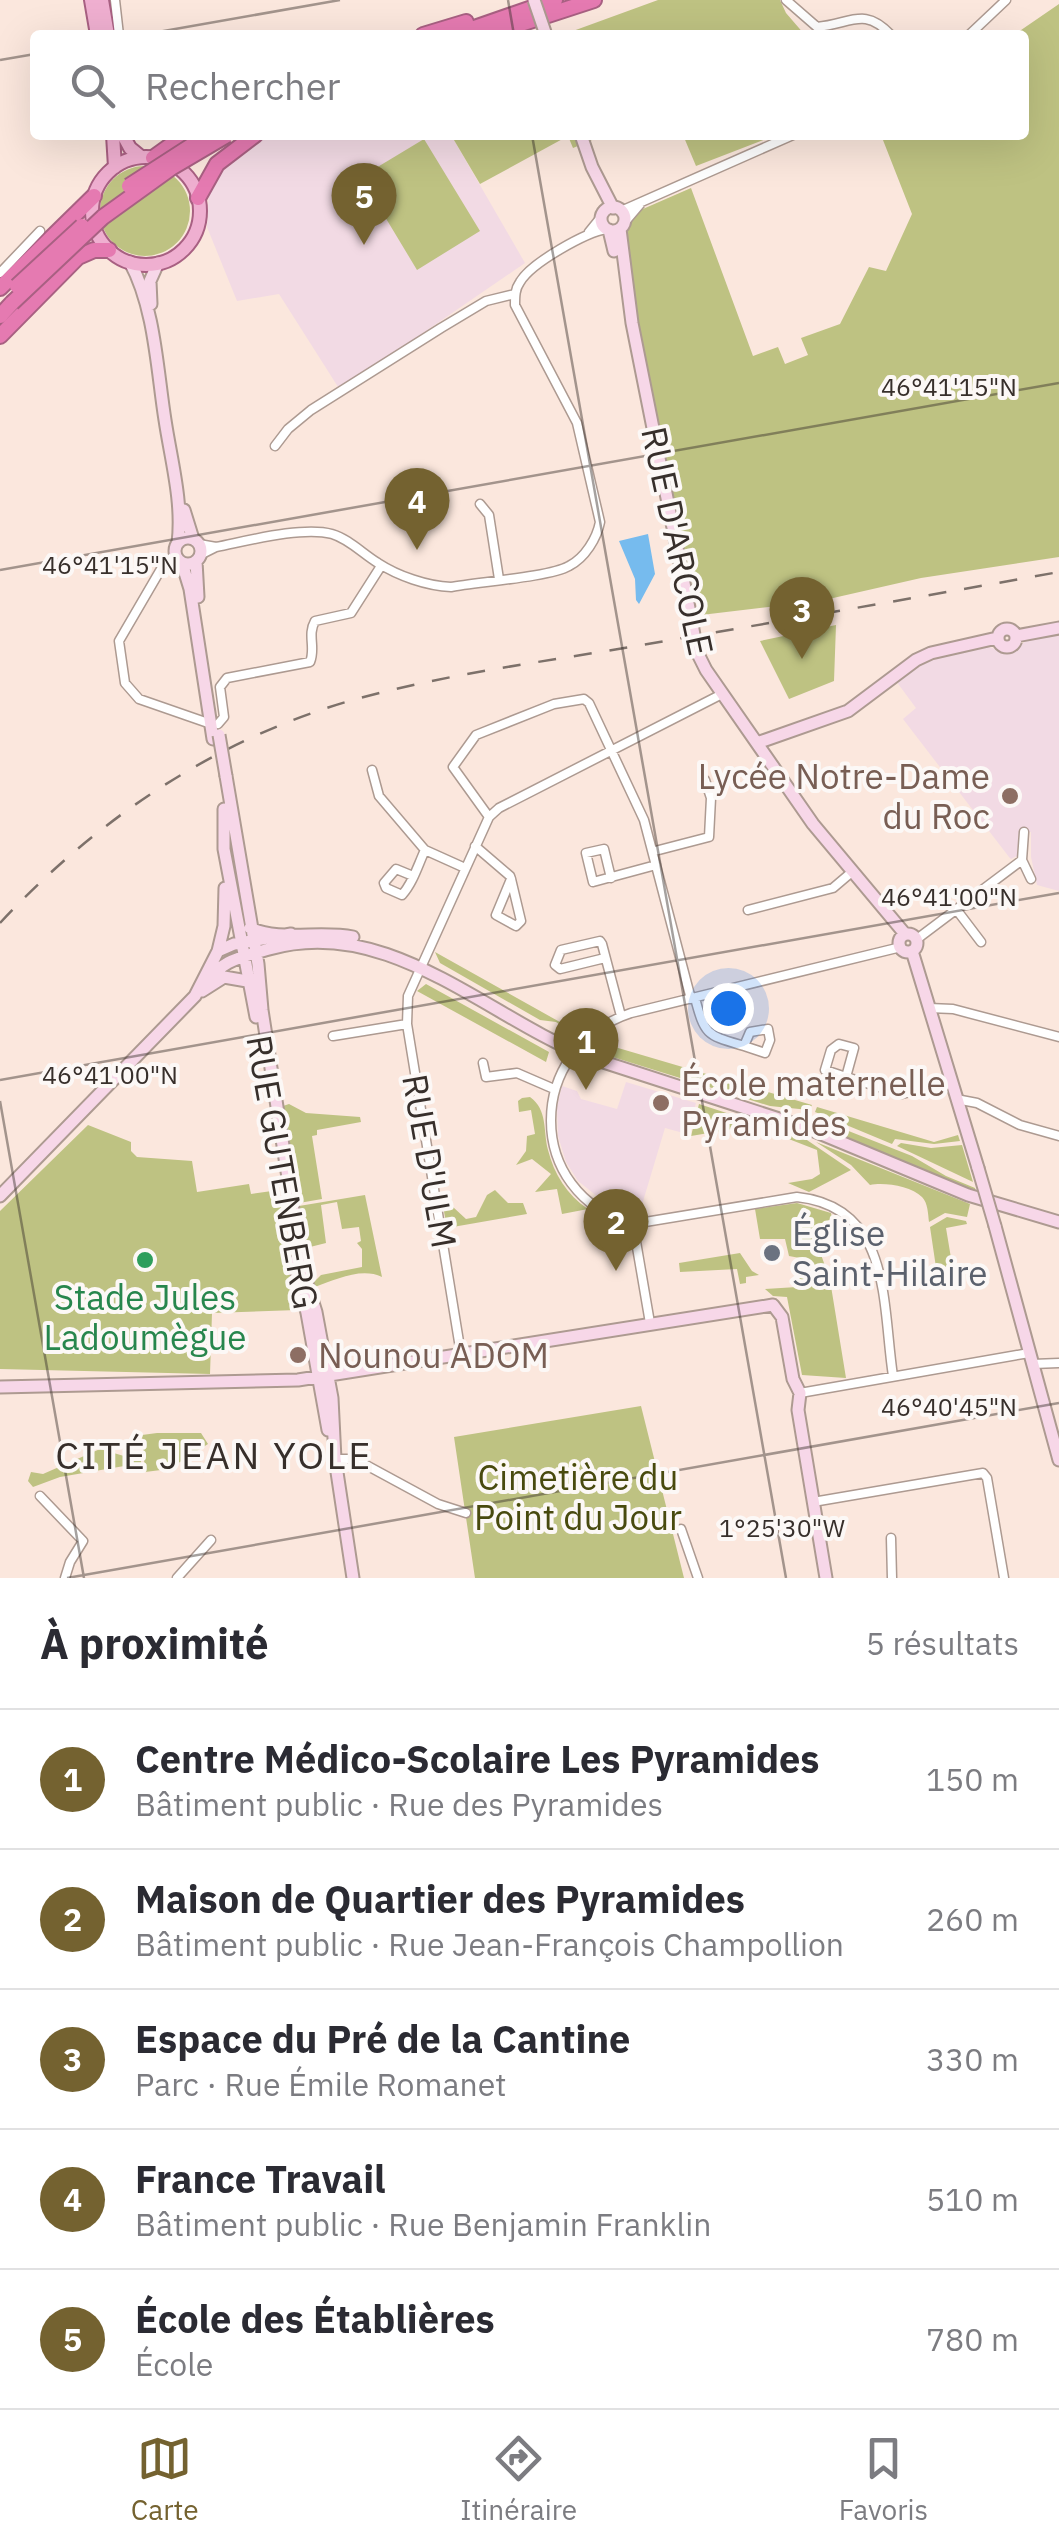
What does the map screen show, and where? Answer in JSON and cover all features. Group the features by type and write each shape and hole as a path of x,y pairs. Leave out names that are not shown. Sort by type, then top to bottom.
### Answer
{"highway":[{"path":"497,30 556,0"},
{"path":"474,30 594,0"},
{"path":"439,30 470,20 522,18"},
{"path":"512,30 522,18"},
{"path":"147,158 177,140"},
{"path":"5,298 54,248 128,186 200,140"},
{"path":"5,298 103,217 171,168 219,140"},
{"path":"198,198 208,175 226,155 248,140"},
{"path":"0,316 5,298 94,196"},
{"path":"0,336 78,258 94,250 109,250"}],"main road":[{"path":"92,0 96,30"},
{"path":"102,0 107,30"},
{"path":"534,0 544,30"},
{"path":"114,140 116,166"},
{"path":"126,140 130,148 147,158 177,167 194,186 198,198 200,215 192,239 174,257 158,263 130,262 109,250 92,220 94,196 101,181 116,166 147,158"},
{"name":"RUE D'ARCOLE","path":"583,140 613,220 697,652 813,824 908,943 995,1226 1059,1460"},
{"path":"130,262 142,295 156,360 188,552"},
{"path":"158,263 149,292 184,510 190,589 250,928 247,948"},
{"path":"757,743 848,711 931,653 998,638 1007,647 1016,636 1059,628"},
{"path":"203,984 218,951 225,917 222,773"},
{"path":"225,828 247,948"},
{"path":"224,850 247,948"},
{"path":"250,928 264,934 334,933 375,944 574,1052 807,1128 968,1195 1059,1222"},
{"path":"0,1196 220,966 247,948 291,934"},
{"path":"218,951 316,940 355,944 390,954"},
{"name":"RUE GUTENBERG","path":"247,948 247,981 255,1010 296,1277 334,1411 335,1459"},
{"name":"RUE GUTENBERG","path":"247,948 261,998 302,1268 316,1312 353,1578"},
{"path":"194,996 224,977 247,981"},
{"path":"0,1387 234,1383 324,1376 766,1304 778,1308 782,1316 793,1380 800,1392 798,1410 826,1578"}],"street":[{"path":"115,0 118,30"},
{"path":"786,0 817,27 842,25 862,16 876,19 886,30"},
{"path":"976,30 1006,0"},
{"path":"381,566 351,613 315,622 310,630 314,652 310,662 226,678 222,683 224,717 215,730 139,698 125,683 119,640 162,568 188,552 316,532 339,536 381,566 436,586 570,566 597,536 600,522 583,437 515,304 514,294 528,272 645,200 783,140"},
{"path":"0,273 40,231"},
{"path":"274,446 311,410 486,300 514,294"},
{"path":"480,504 488,515 499,579"},
{"path":"722,694 611,751 498,808 489,817 453,767 476,735 554,704 584,699 589,703 611,751 644,820 655,851 702,1026 708,1034 744,1046"},
{"path":"372,770 379,796 425,850 465,868"},
{"path":"655,851 710,837 711,798 705,780"},
{"name":"RUE D'ULM","path":"461,1354 407,1024 408,996 489,817"},
{"path":"1024,832 1022,860 1031,879"},
{"path":"476,846 511,879 521,920 516,926 496,914 511,879"},
{"path":"611,878 604,849 586,853 593,882 611,878 656,865"},
{"path":"414,876 425,850"},
{"path":"893,1376 874,1248 843,1212 821,1200 797,1197 633,1224 615,1219 581,1196 559,1162 551,1132 554,1089 574,1052 589,1036 621,1016 908,943 1022,860"},
{"path":"748,910 833,888 853,872"},
{"path":"956,909 982,942"},
{"path":"606,958 560,969 556,966 558,952 597,941 602,944 606,958 621,1016"},
{"path":"929,1008 953,1009 1059,1037"},
{"path":"332,1036 407,1024"},
{"path":"846,1077 854,1048 839,1044 831,1050 824,1070 846,1077 902,1094 951,1082"},
{"path":"483,1063 486,1077 517,1073 554,1089"},
{"path":"956,1099 1059,1136"},
{"path":"633,1224 650,1323"},
{"path":"800,1392 1031,1358 1059,1363"},
{"path":"335,1459 355,1459 438,1504 466,1512"},
{"path":"813,1502 983,1473 1003,1576"},
{"path":"40,1496 84,1541 65,1578"},
{"path":"681,1529 698,1578"},
{"path":"891,1538 892,1578"},
{"path":"177,1578 211,1540"}],"shaded area":[{"path":"260,140 454,140 525,263 340,390 279,294 237,301 207,227 209,190 227,165"},
{"name":"Lycée Notre-Dame du Roc","path":"1059,632 1059,891 1037,885 1031,832 1019,832 1017,856 1009,857 903,719 916,708 896,681 919,664 941,655 984,646 1012,653 1029,638"},
{"path":"626,1082 696,1103 687,1134 665,1128 638,1218 618,1213 578,1181 566,1162 558,1136 557,1107 562,1086 577,1091 581,1099 617,1109"}],"green space":[{"path":"658,0 780,0 801,30 576,30"},
{"path":"1059,4 1059,557 921,578 820,601 701,615 664,482 625,237 636,212 691,188 753,356 778,347 785,364 808,355 801,338 840,324 869,267 886,271 912,214 883,140 1029,140 1029,30 1021,30"},
{"path":"425,140 480,231 417,270 361,177"},
{"path":"454,140 561,140 480,184"},
{"path":"570,140 592,140 573,148"},
{"path":"685,140 763,140 696,166"},
{"path":"145,166 162,169 177,179 187,194 187,228 177,243 162,253 145,256 128,253 113,243 103,228 100,211 103,194 113,179 128,169"},
{"path":"836,625 834,681 789,699 760,641"},
{"path":"435,952 583,1035 579,1038 556,1022 540,1020 440,963"},
{"path":"426,984 549,1052 546,1062 417,991"},
{"path":"605,1034 608,1045 812,1105 809,1110 770,1106 600,1053 593,1043"},
{"path":"530,1097 542,1114 548,1150 558,1176 588,1209 562,1214 557,1189 535,1192 551,1174 532,1159 516,1165 526,1151 527,1136 535,1134 531,1110 519,1112 518,1101"},
{"path":"289,1104 306,1113 360,1117 361,1122 317,1130 317,1135 312,1136 322,1199 299,1203 283,1106"},
{"path":"699,1104 748,1120 744,1127 691,1136"},
{"path":"817,1107 934,1142 958,1135 960,1141 934,1144 895,1139 892,1144 815,1112"},
{"path":"813,1117 912,1156 976,1192 830,1128 812,1125"},
{"name":"Stade Jules Ladoumègue","path":"88,1125 131,1142 131,1151 137,1157 192,1161 197,1192 249,1184 251,1194 279,1190 297,1310 212,1313 210,1374 0,1369 0,1211"},
{"path":"787,1132 804,1138 851,1170 809,1192 788,1183 820,1174 817,1150 781,1136"},
{"path":"816,1142 970,1204 967,1217 945,1213 929,1222 925,1202 917,1193 897,1186 870,1185 851,1165"},
{"path":"901,1143 931,1148 962,1145 973,1182 897,1146"},
{"path":"495,1190 508,1203 523,1203 527,1214 447,1228 443,1206 453,1207 466,1219 476,1217 487,1195"},
{"path":"365,1195 382,1277 357,1274 315,1287 313,1283 321,1275 362,1267 362,1249 357,1243 361,1241 359,1227 342,1229 337,1202 321,1205 326,1243 306,1248 299,1206"},
{"path":"797,1203 831,1213 832,1218 819,1227 825,1243 819,1249 829,1277 805,1259 789,1256 785,1239 760,1239 755,1209"},
{"path":"947,1217 967,1224 946,1228 954,1276 962,1276 963,1285 953,1288 937,1274 930,1227"},
{"path":"740,1253 759,1275 746,1277 746,1283 740,1284 737,1269 680,1272 679,1263"},
{"path":"795,1270 802,1275 813,1270 830,1280 846,1378 802,1375 787,1297 773,1296 765,1289 797,1287"},
{"name":"Cimetière du Point du Jour","path":"641,1406 684,1578 475,1578 454,1437"},
{"path":"201,1433 208,1444 169,1469 145,1472 142,1435"},
{"path":"100,1449 141,1461 142,1473 136,1464 60,1477 33,1487 28,1481 31,1472 43,1474"}],"water":[{"path":"648,534 655,574 639,604 635,579 619,541"}],"railway":[{"path":"0,923 75,851 158,789 248,739 346,702 456,676 1059,572"}],"place":[{"name":"École des Établières","path":"364,245"},
{"name":"France Travail","path":"417,550"},
{"name":"Espace du Pré de la Cantine","path":"802,659"},
{"name":"Lycée Notre-Dame du Roc","path":"1010,796"},
{"name":"Centre Médico-Scolaire Les Pyramides","path":"586,1090"},
{"name":"École maternelle Pyramides","path":"661,1103"},
{"name":"Église Saint-Hilaire","path":"772,1253"},
{"name":"Stade Jules Ladoumègue","path":"145,1260"},
{"name":"Maison de Quartier des Pyramides","path":"616,1271"},
{"name":"Nounou ADOM","path":"298,1355"}],"district":[{"name":"CITÉ JEAN YOLE","path":"214,1454"}]}
